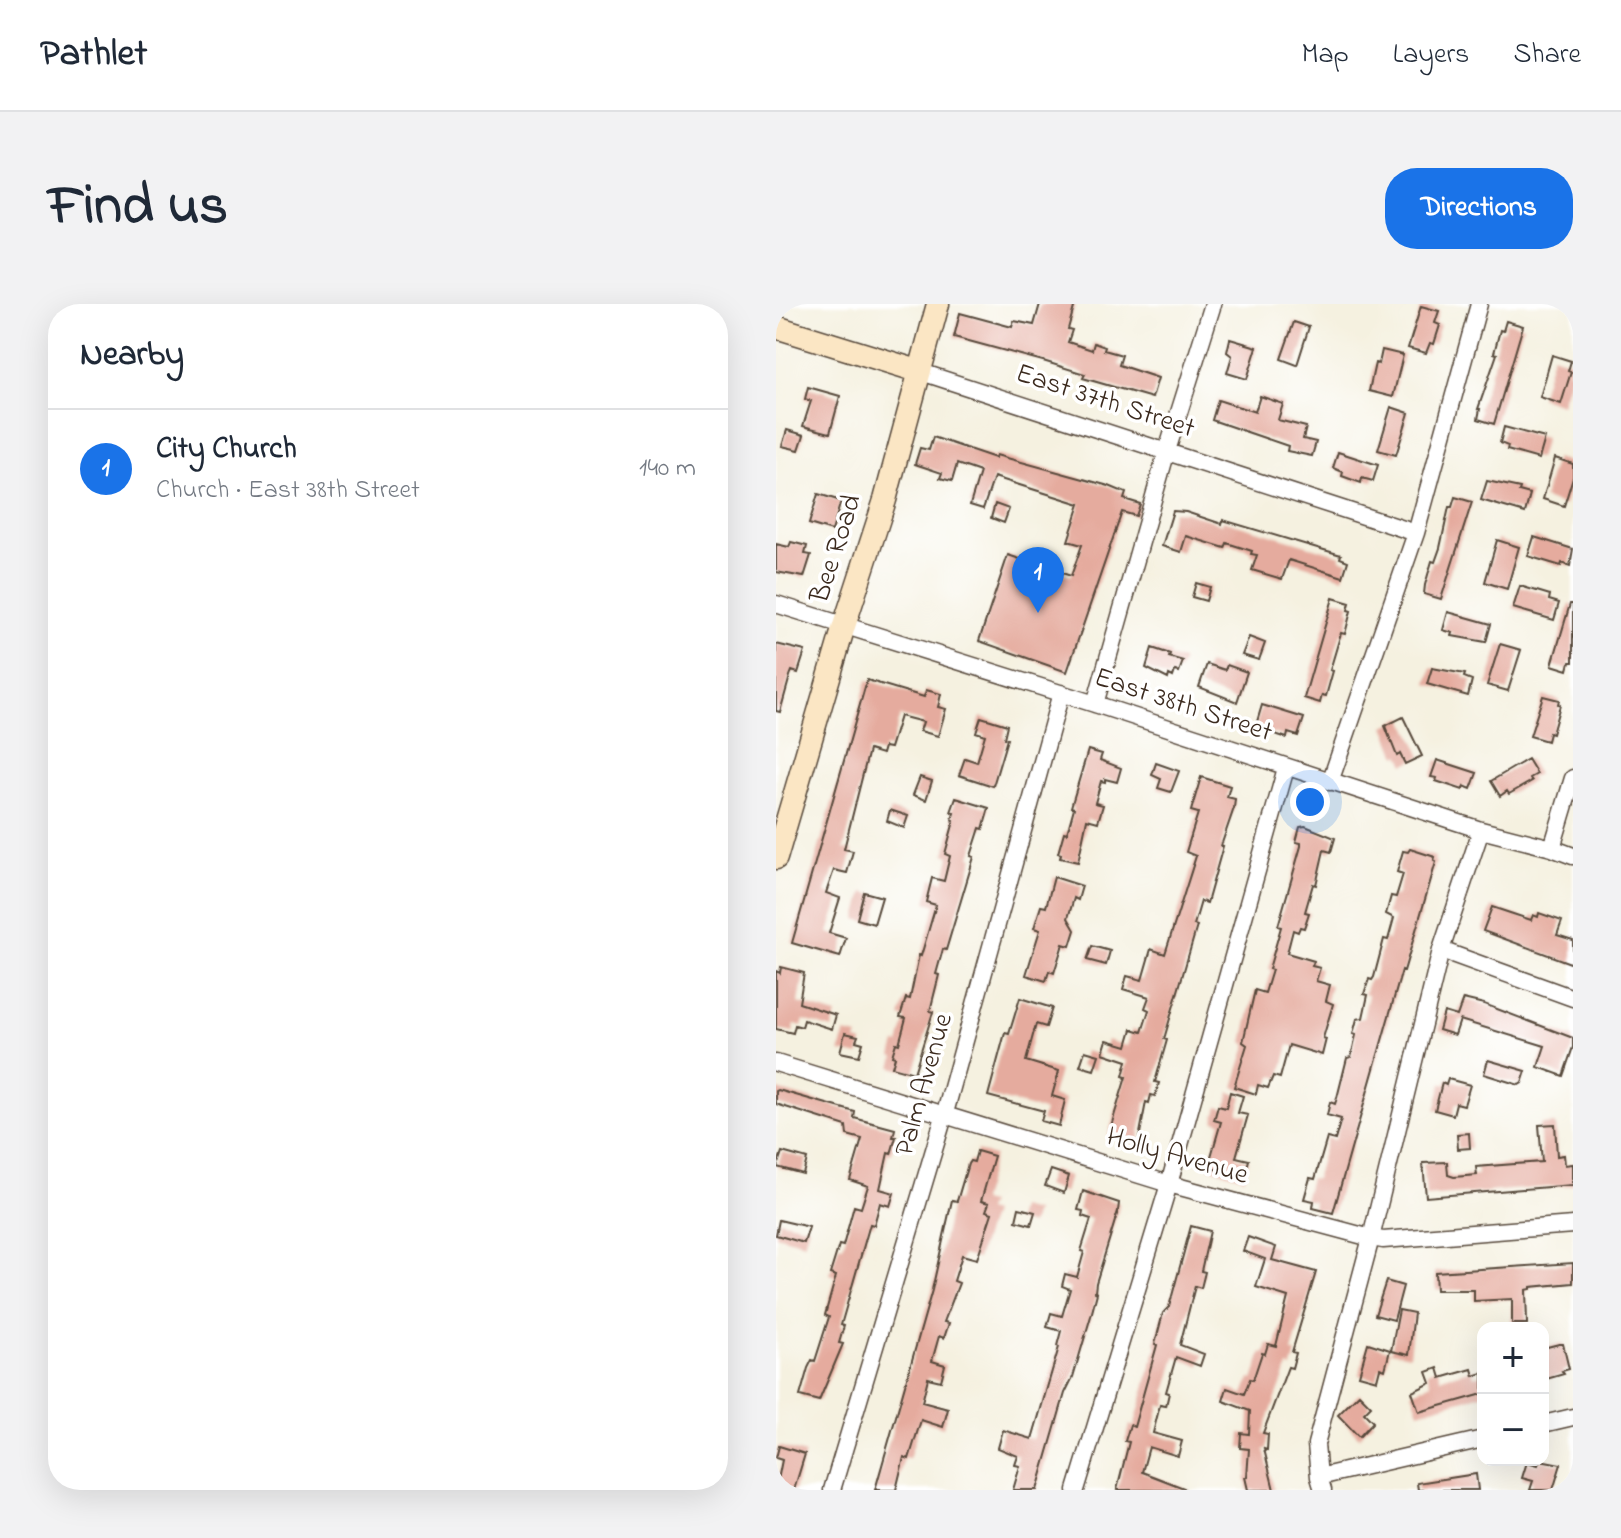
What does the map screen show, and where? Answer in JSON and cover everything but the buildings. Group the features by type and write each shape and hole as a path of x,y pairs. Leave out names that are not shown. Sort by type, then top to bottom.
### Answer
{"main road":[{"name":"Bee Road","path":"776,858 783,810 885,500 938,304"},
{"name":"East 37th Street","path":"776,327 918,371"}],"street":[{"path":"1095,704 1166,454 1213,304"},
{"path":"1330,782 1416,533 1479,304"},
{"name":"East 37th Street","path":"918,371 1416,533"},
{"name":"East 38th Street","path":"776,604 1481,830 1573,856"},
{"name":"Palm Avenue","path":"832,1490 945,1113 1061,693"},
{"path":"1076,1490 1169,1184 1286,768"},
{"path":"1552,848 1573,778"},
{"path":"1477,1441 1321,1484 1316,1444 1371,1238 1441,950 1481,830"},
{"path":"1441,950 1573,998"},
{"name":"Holly Avenue","path":"776,1063 1169,1184 1371,1238 1383,1240 1573,1225"},
{"path":"1549,1423 1573,1417"}],"place":[{"name":"City Church","path":"1038,613"}]}
